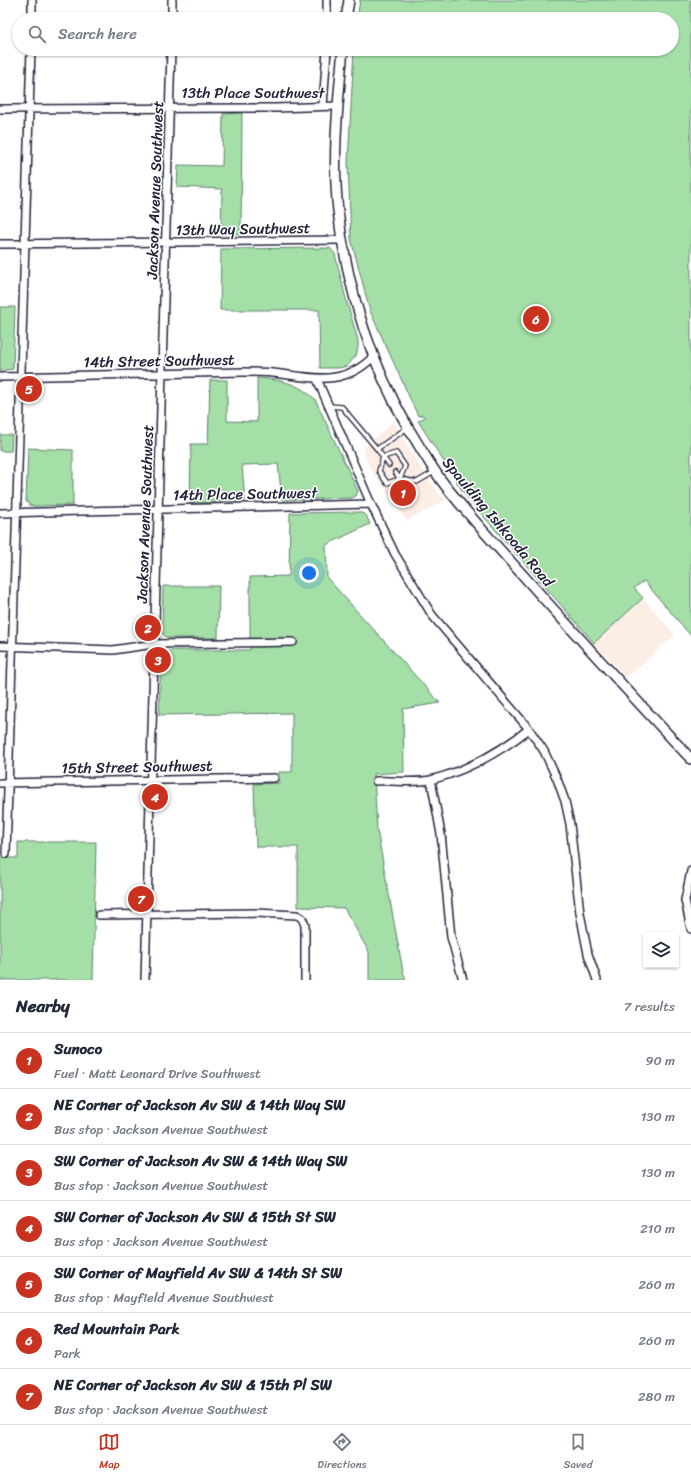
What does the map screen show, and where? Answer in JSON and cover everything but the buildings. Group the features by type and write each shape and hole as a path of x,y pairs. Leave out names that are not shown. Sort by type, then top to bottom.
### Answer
{"street":[{"path":"32,0 32,12"},
{"path":"172,0 172,12"},
{"path":"327,0 327,12"},
{"path":"347,12 349,0"},
{"path":"6,854 22,378 31,56"},
{"name":"Jackson Avenue Southwest","path":"145,980 171,107 171,56"},
{"path":"323,106 327,56"},
{"name":"Spaulding Ishkooda Road","path":"342,56 335,164 338,211 342,240 354,295 374,356 407,428 435,472 487,535 691,759"},
{"name":"13th Place Southwest","path":"0,109 171,107 275,108 338,106"},
{"name":"13th Way Southwest","path":"0,244 90,241 166,243 342,240"},
{"name":"14th Street Southwest","path":"0,377 22,378 270,372 317,379 335,378 356,371 374,356"},
{"path":"317,379 370,504 395,554 432,614 529,729 544,751 565,801 573,842 575,877 580,913 588,954 597,980"},
{"name":"14th Place Southwest","path":"0,513 370,504"},
{"path":"0,646 112,650 154,644 293,642"},
{"path":"376,780 431,780 457,772 472,765 529,729"},
{"name":"15th Street Southwest","path":"0,783 274,778"},
{"path":"431,780 441,834 451,937 463,980"},
{"path":"691,871 685,900 691,929"},
{"path":"99,915 256,913 297,915 302,918 305,925 305,980"}],"lane":[{"path":"329,406 342,406 389,465"},
{"path":"377,449 407,428"},
{"path":"383,457 396,453 405,466 400,479"},
{"path":"383,457 379,470 387,483 400,479 416,482 435,472"},
{"path":"395,472 400,479"}],"shaded area":[{"path":"394,421 411,453 445,500 407,521 369,466 363,449"},
{"path":"643,598 675,635 626,678 594,643"}],"green space":[{"path":"360,0 691,0 691,636 644,581 634,588 643,598 594,643 465,495 418,421 425,417 422,415 418,416 370,311 351,239 348,162 354,56 679,56 679,12 358,12"},
{"path":"242,113 241,234 221,234 222,189 177,187 178,165 222,166 223,114"},
{"path":"330,248 335,254 358,340 356,356 347,366 339,368 320,368 319,310 220,310 221,249"},
{"path":"0,307 15,307 13,369 0,371"},
{"path":"257,378 281,381 295,385 315,399 358,491 356,496 352,498 282,500 278,464 242,465 245,501 190,503 191,444 208,444 210,380 227,380 227,421 257,422"},
{"path":"0,435 12,435 11,451 0,451"},
{"path":"28,448 73,450 73,505 29,505 26,501"},
{"path":"359,512 366,515 370,524 326,545 327,578 440,703 403,709 404,772 374,774 377,830 403,971 406,980 369,980 369,952 344,908 298,907 298,847 256,847 254,784 279,783 279,772 292,772 292,713 159,715 161,657 164,653 172,650 250,650 250,577 289,576 290,513"},
{"path":"163,586 219,586 218,638 167,638 162,633"},
{"path":"18,842 96,842 93,980 0,980 0,858 18,858"}],"place":[{"name":"Red Mountain Park","path":"536,319"},
{"name":"SW Corner of Mayfield Av SW & 14th St SW","path":"29,389"},
{"name":"Sunoco","path":"403,493"},
{"name":"NE Corner of Jackson Av SW & 14th Way SW","path":"148,628"},
{"name":"SW Corner of Jackson Av SW & 14th Way SW","path":"158,660"},
{"name":"SW Corner of Jackson Av SW & 15th St SW","path":"155,797"},
{"name":"NE Corner of Jackson Av SW & 15th Pl SW","path":"141,899"}]}
